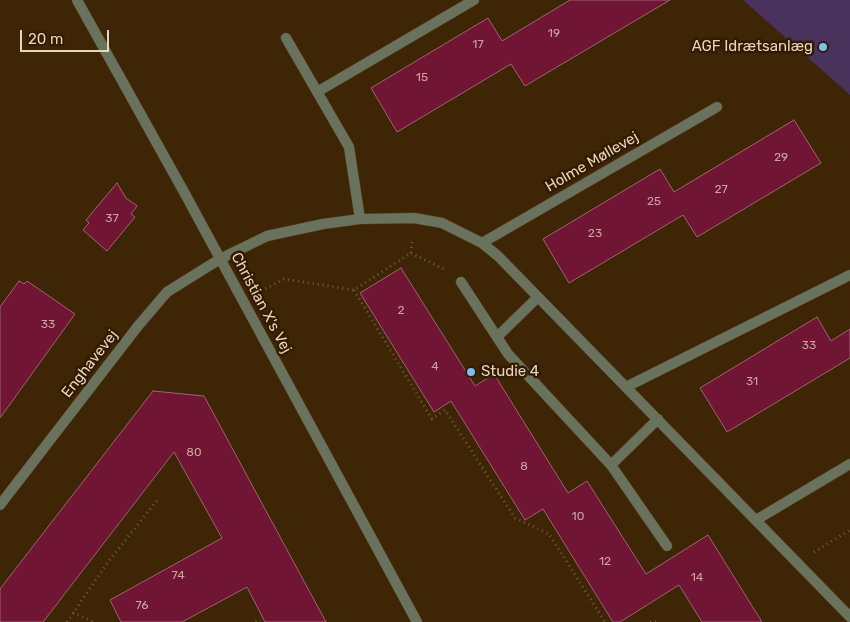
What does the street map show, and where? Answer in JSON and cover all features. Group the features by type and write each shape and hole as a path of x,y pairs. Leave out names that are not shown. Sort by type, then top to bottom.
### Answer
{"street":[{"name":"Christian X's Vej","path":"77,0 417,622"},
{"path":"317,92 474,0"},
{"path":"286,38 349,147 360,219"},
{"name":"Holme Møllevej","path":"482,243 717,107"},
{"path":"220,259 267,236 323,224 360,219 414,218 442,223 482,243 538,297 850,617"},
{"name":"Enghavevej","path":"0,505 156,303 167,292 220,259"},
{"path":"626,387 850,276"},
{"path":"461,282 508,354 611,465 667,546"},
{"path":"497,337 538,297"},
{"path":"611,465 658,419"},
{"path":"756,520 850,464"}],"path":[{"path":"411,253 414,218"},
{"path":"411,253 441,266 461,282"},
{"path":"243,301 284,279 354,290 411,253"},
{"path":"354,290 432,419 445,410 515,518 549,534 605,622"},
{"path":"67,622 108,562 159,498"},
{"path":"797,562 850,530"},
{"path":"73,614 94,622"},
{"path":"650,622 658,622"}],"shaded area":[{"name":"AGF Idrætsanlæg","path":"743,0 850,0 850,95"}],"building":[{"path":"570,0 670,0 525,86 511,64 397,132 371,88 488,18 502,41"},
{"path":"794,120 821,163 697,237 683,215 569,283 543,239 660,169 674,192"},
{"path":"117,183 126,198 137,206 131,214 135,217 107,251 83,230 89,223 86,220"},
{"path":"401,268 475,386 494,374 568,493 587,481 646,574 708,535 762,622 702,622 679,585 620,622 613,622 543,509 525,520 451,401 434,412 360,293"},
{"path":"19,281 24,284 27,281 75,314 0,418 0,307"},
{"path":"817,317 831,341 850,329 850,358 727,432 700,388"},
{"path":"153,391 204,396 326,622 265,622 247,587 182,622 121,622 110,600 222,538 174,452 43,622 0,622 0,589"}],"place":[{"name":"AGF Idrætsanlæg","path":"823,47"},
{"name":"Studie 4","path":"471,372"}]}
